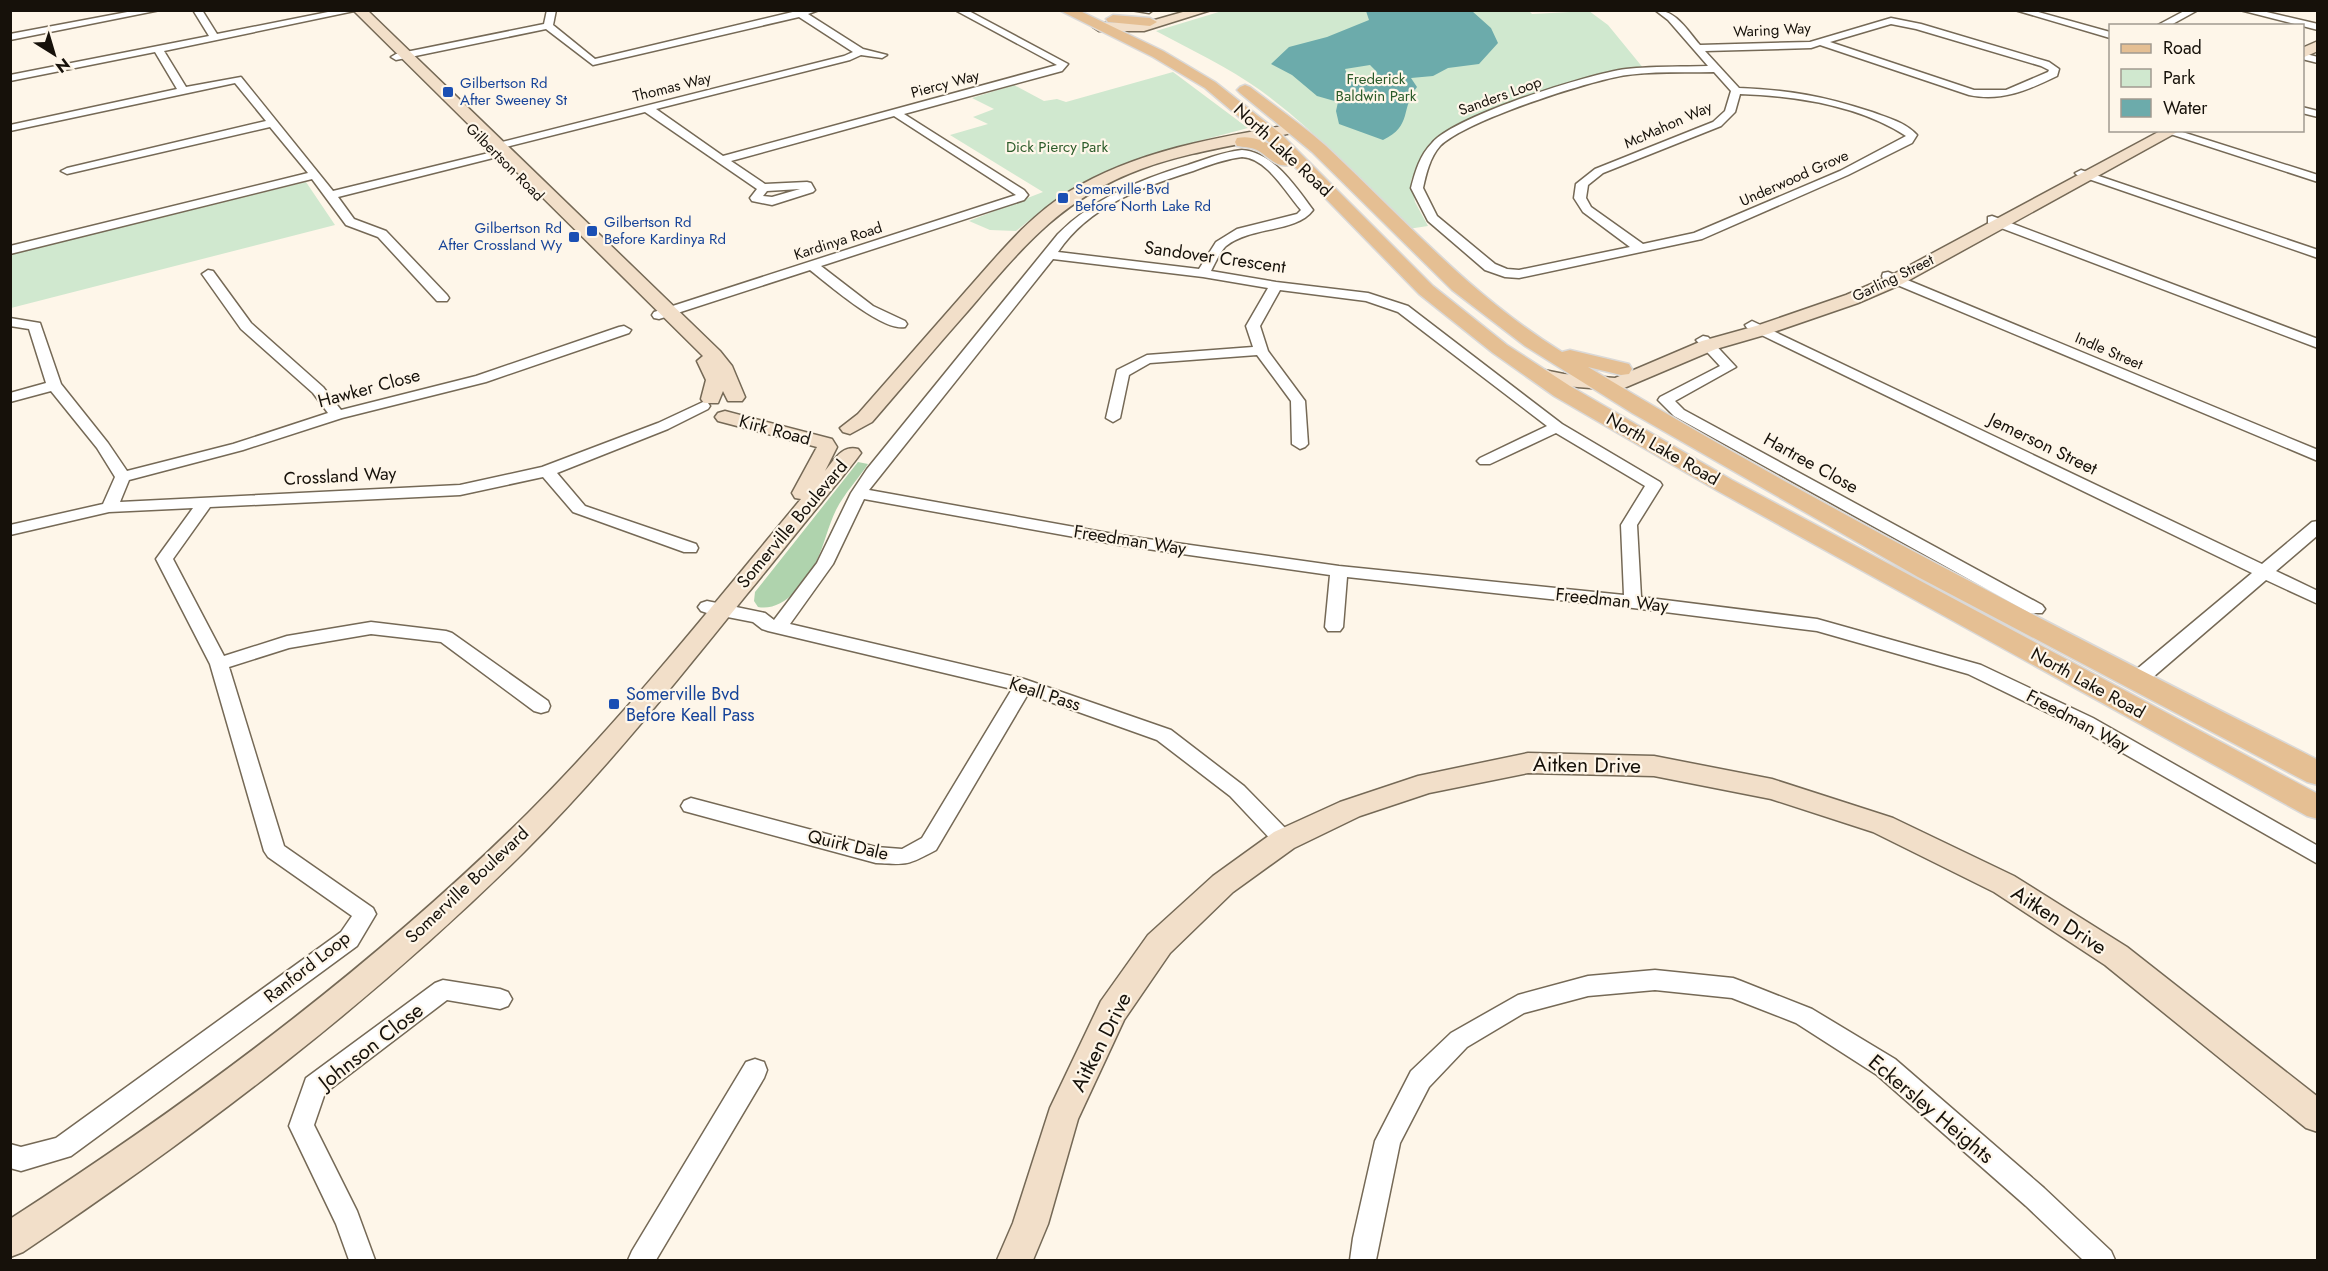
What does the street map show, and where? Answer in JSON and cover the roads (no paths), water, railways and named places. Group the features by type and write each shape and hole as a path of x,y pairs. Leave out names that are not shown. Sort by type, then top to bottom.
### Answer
{"main road":[{"name":"North Lake Road","path":"1066,10 1100,27 1181,51 1227,78 1285,133 1459,286 1532,342 1596,382 1927,571 2318,774"},
{"name":"North Lake Road","path":"1096,10 1113,19 1158,54 1285,133 1342,206 1426,290 1500,349 1539,375 1734,490 2318,808"},
{"path":"1113,19 1149,16"},
{"path":"1243,142 1260,145 1272,151 1327,197 1342,206"},
{"path":"1532,342 1591,363 1621,369"}],"street":[{"path":"10,37 156,10"},
{"path":"196,10 215,38"},
{"path":"548,26 552,10"},
{"path":"548,26 593,62 815,10"},
{"name":"Piercy Way","path":"720,160 1058,69 1063,64 959,10"},
{"path":"1135,10 1149,16 1193,10"},
{"path":"1132,35 1205,10"},
{"path":"1661,11 1676,10"},
{"path":"2019,10 2109,35"},
{"path":"2167,10 2184,15"},
{"path":"2164,24 2194,10"},
{"path":"2244,10 2301,24"},
{"path":"10,78 353,11"},
{"name":"Gilbertson Road","path":"353,11 664,314"},
{"name":"McMahon Way","path":"1640,248 1587,209 1581,198 1582,184 1599,171 1717,124 1730,112 1736,91 1671,18 1661,11"},
{"name":"Thomas Way","path":"801,14 860,52 882,56"},
{"path":"1132,35 1149,16"},
{"name":"Waring Way","path":"1698,48 1822,43 1891,21 1904,22 2045,64 2054,69 2053,74 2006,95 1994,96 1973,93 1822,43"},
{"path":"401,57 548,26"},
{"path":"2309,57 2318,45"},
{"path":"158,49 183,91"},
{"name":"Thomas Way","path":"329,196 648,109 847,58 860,52"},
{"name":"Sanders Loop","path":"1505,273 1490,267 1432,218 1417,188 1423,163 1438,141 1461,126 1591,79 1636,72 1716,69"},
{"path":"10,128 237,79 351,222 382,234 442,298"},
{"name":"Underwood Grove","path":"1505,273 1519,274 1698,236 1844,172 1908,141 1912,135 1895,124 1808,96 1736,91"},
{"path":"648,109 763,188"},
{"name":"Kardinya Road","path":"664,314 1017,199 1022,195 896,113"},
{"path":"67,171 273,123"},
{"name":"Garling Street","path":"1596,382 1603,375 1757,327 1892,278 2164,132"},
{"path":"2169,132 2318,179"},
{"name":"Somerville Boulevard","path":"849,440 1026,244 1083,198 1126,175 1188,153 1285,133"},
{"name":"Somerville Boulevard","path":"10,1240 132,1158 306,1027 440,913 502,856 622,729 865,418 1012,249 1037,224 1062,204 1098,182 1143,163 1206,144 1285,133"},
{"path":"773,626 825,564 859,493 876,467 1050,255 1060,236 1103,203 1160,178 1232,155 1248,154 1263,160 1307,210 1301,217 1241,232 1220,245 1203,273"},
{"path":"2085,174 2318,254"},
{"path":"10,250 315,175"},
{"path":"1996,222 2318,344"},
{"name":"Sandover Crescent","path":"1050,255 1203,273 1276,286 1368,297 1403,309 1557,427 1654,485 1629,525 1633,602"},
{"path":"813,266 868,309 900,324"},
{"path":"208,274 246,326 318,390 337,415"},
{"name":"Indle Street","path":"1892,278 2318,456"},
{"path":"1276,286 1253,326 1261,351 1298,400 1300,444"},
{"path":"664,314 710,365 716,380 712,410 736,413 739,400"},
{"name":"Kirk Road","path":"664,314 723,366 739,400 774,420 849,440"},
{"path":"10,322 35,326 54,386 103,446 123,477 109,507"},
{"name":"Jemerson Street","path":"1757,327 2318,598"},
{"name":"Hawker Close","path":"123,477 238,447 337,415 481,379 624,330"},
{"name":"Garling Street","path":"1539,375 1617,384 1635,378 1706,342"},
{"name":"Hartree Close","path":"1706,342 1729,367 1665,400 1679,413 2036,609"},
{"path":"1113,418 1122,373 1147,359 1261,351"},
{"path":"1596,382 1590,396 1601,413"},
{"path":"10,398 54,386"},
{"name":"Kirk Road","path":"712,410 849,440"},
{"name":"Crossland Way","path":"10,530 109,507 460,490 546,471 663,426 712,410"},
{"path":"1485,461 1557,427"},
{"path":"546,471 579,509 690,548"},
{"name":"Freedman Way","path":"859,493 1119,540 1339,571 1633,602 1817,625 1974,669 2086,723 2318,856"},
{"name":"Ranford Loop","path":"10,1156 21,1159 62,1148 349,939 365,914 275,851 219,664 164,559 205,503"},
{"path":"2138,679 2318,526"},
{"path":"1334,627 1339,571"},
{"name":"Somerville Boulevard","path":"10,1221 165,1117 262,1045 334,988 412,921 480,859 577,760 710,614"},
{"name":"Keall Pass","path":"710,614 753,627 773,626 1024,685 1164,735 1237,791 1284,840"},
{"path":"219,664 287,642 371,628 446,637 541,706"},
{"name":"Quirk Dale","path":"691,806 876,855 905,857 929,844 1024,685"},
{"name":"Aitken Drive","path":"1016,1260 1030,1224 1062,1119 1112,1011 1159,944 1223,884 1284,840 1350,809 1427,783 1528,763 1654,766 1772,789 1883,825 2004,884 2116,956 2318,1117"},
{"name":"Eckersley Heights","path":"1363,1260 1388,1141 1420,1079 1459,1040 1518,1005 1588,986 1655,980 1733,988 1804,1016 1886,1067 2035,1197 2102,1260"},
{"name":"Johnson Close","path":"362,1260 348,1221 301,1126 315,1086 443,990 500,999"},
{"path":"641,1260 755,1070"}],"water":[{"path":"1366,11 1472,11 1491,28 1498,43 1479,64 1448,68 1433,76 1411,78 1417,87 1402,123 1399,129 1383,140 1339,124 1336,111 1338,102 1317,96 1292,75 1271,64 1289,47 1327,37 1369,20","holes":["1370,65 1377,72 1378,82 1360,84 1349,79 1345,69"]}],"place":[{"name":"Gilbertson Rd After Sweeney St","path":"448,92"},
{"name":"Somerville Bvd Before North Lake Rd","path":"1063,198"},
{"name":"Gilbertson Rd Before Kardinya Rd","path":"592,231"},
{"name":"Gilbertson Rd After Crossland Wy","path":"574,237"},
{"name":"Somerville Bvd Before Keall Pass","path":"614,704"}],"park label":[{"name":"Frederick Baldwin Park","path":"1376,88"},
{"name":"Dick Piercy Park","path":"1057,147"}]}
